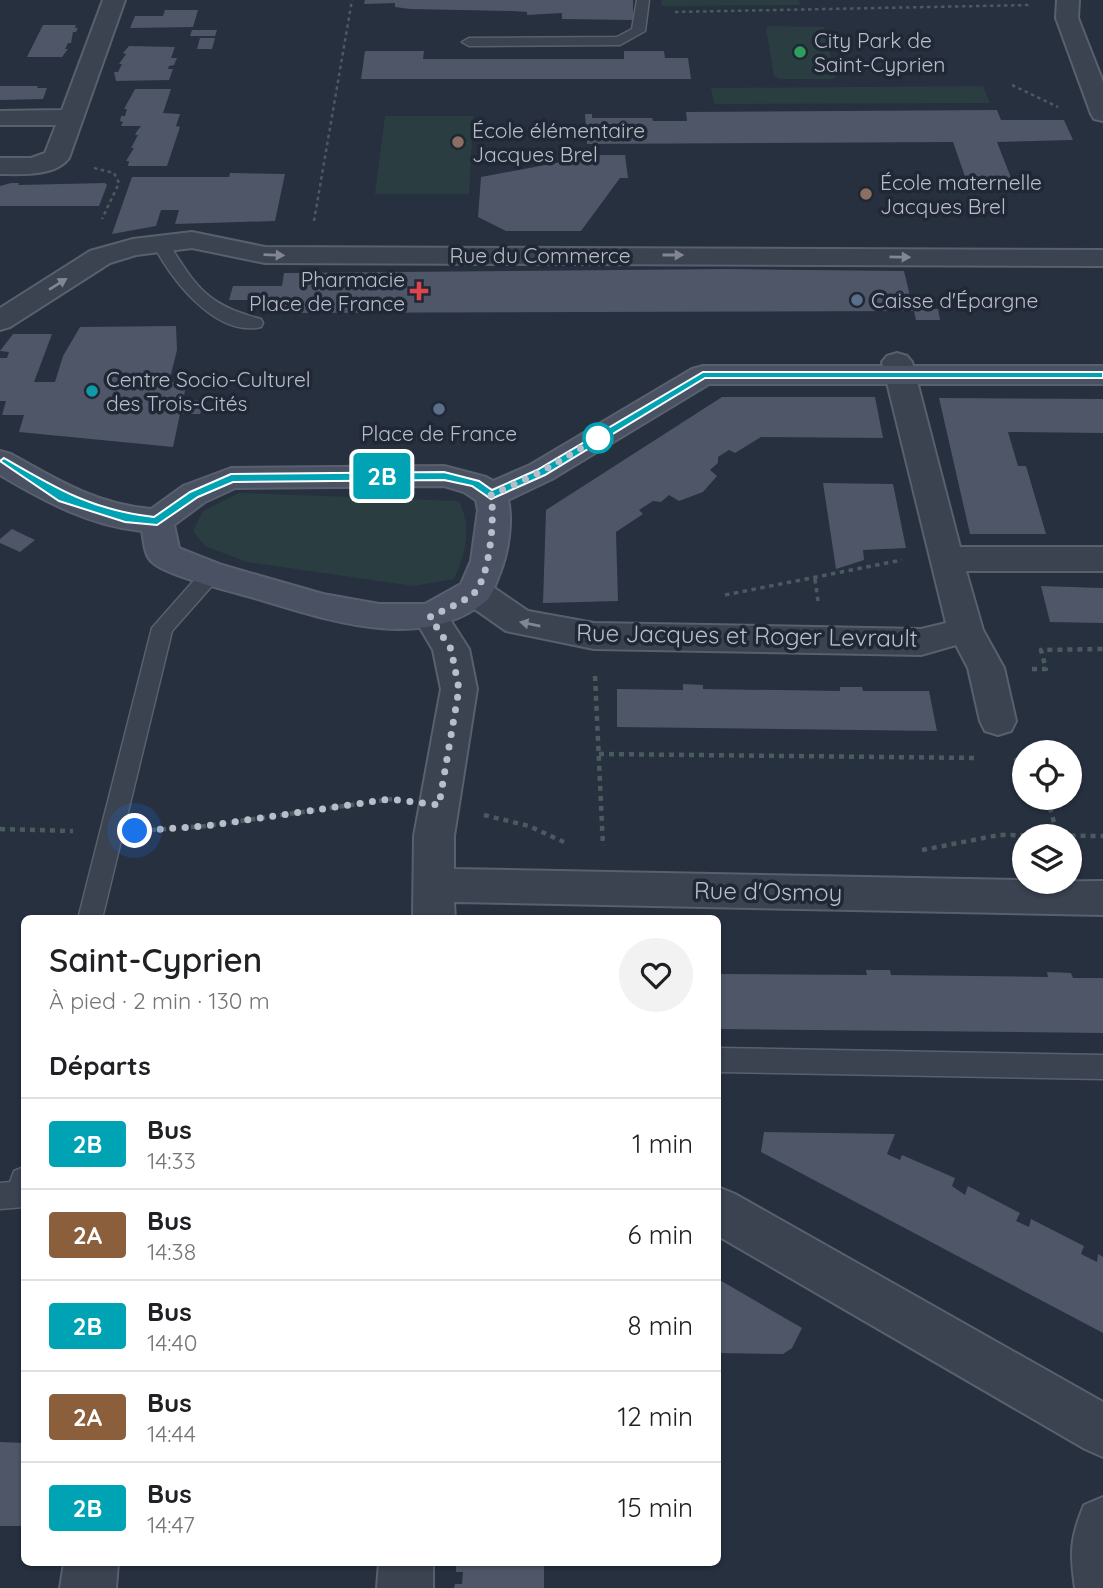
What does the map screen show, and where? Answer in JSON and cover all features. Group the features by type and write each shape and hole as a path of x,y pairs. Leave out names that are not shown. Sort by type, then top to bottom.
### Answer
{"street":[{"path":"0,166 34,166 56,158 114,0"},
{"path":"1067,2 1067,18 1098,90 1103,114"},
{"path":"0,118 71,117"},
{"name":"Rue du Commerce","path":"0,321 100,257 160,242 192,240 265,255 1103,258"},
{"path":"898,368 965,630 986,668 998,721"},
{"path":"491,495 541,472 703,375 898,368 1103,375"},
{"path":"0,461 63,498 125,518 157,521 194,494 231,478 297,469 444,476 475,484 491,495 494,510 488,561 475,592 430,617 379,616 323,606 211,574 164,555 157,521"},
{"path":"943,547 1103,559"},
{"name":"Rue Jacques et Roger Levrault","path":"475,592 519,622 594,636 921,642 965,630"},
{"name":"Rue d'Osmoy","path":"430,617 451,649 459,689 434,836 433,902 1103,898"},
{"path":"721,1212 1103,1431"},
{"path":"1103,1524 1097,1554 1103,1588"},
{"path":"405,1588 406,1566"}],"lane":[{"path":"469,42 620,41 638,32 643,6"},
{"path":"160,242 169,262 191,289 217,313 255,323"},
{"path":"91,915 162,628 211,574"},
{"path":"721,1060 1103,1068"},
{"path":"0,1196 21,1195"}],"path":[{"path":"304,255 317,206 352,0"},
{"path":"643,6 1067,2"},
{"path":"56,158 114,173 119,183 97,231 100,257"},
{"path":"721,596 766,589 915,556 914,536 943,547"},
{"path":"986,668 1046,669 1041,650 1103,649"},
{"path":"595,670 603,848"},
{"path":"599,754 988,758"},
{"path":"1002,758 1012,759"},
{"path":"0,829 111,832 206,826 390,799 439,805 529,826 566,843"},
{"path":"919,853 927,847 1012,835"},
{"path":"1082,835 1103,835"}],"green space":[{"path":"661,0 799,0 800,5 662,6"},
{"name":"City Park de Saint-Cyprien","path":"824,27 836,77 780,79 774,76 766,28"},
{"path":"983,86 990,103 714,104 711,88"},
{"path":"385,116 473,116 469,194 375,194"},
{"path":"239,493 459,501 466,531 462,559 454,579 414,586 247,562 205,546 193,531 203,511"}],"building":[{"path":"365,0 633,0 633,20 562,19 562,13 527,15 527,12 513,11 410,9 395,7 395,3 364,4"},
{"path":"165,10 198,10 193,27 130,28 135,16 163,16"},
{"path":"43,25 76,25 75,28 78,28 73,32 71,43 68,43 65,49 68,49 62,57 27,57"},
{"path":"192,30 217,30 215,36 190,36"},
{"path":"200,38 215,38 212,49 197,49"},
{"path":"129,46 175,47 171,58 177,58 174,65 169,66 168,69 173,69 169,80 116,81 114,72 118,72 122,64 119,64 126,54 123,53"},
{"path":"365,51 424,51 423,59 624,59 624,51 664,51 665,58 688,58 691,79 361,79"},
{"path":"0,86 47,88 43,99 0,100"},
{"path":"135,89 171,89 163,113 180,114 176,126 180,127 167,166 128,166 129,161 126,161 134,148 131,148 141,126 121,126 123,122 120,121 121,116 125,116 127,109 124,109"},
{"path":"997,110 1001,120 1064,120 1073,140 997,142 1015,188 969,188 953,142 587,144 585,114 592,114 592,118 687,121 686,112"},
{"path":"582,155 625,155 628,178 620,178 581,231 506,231 478,217 481,177 582,158"},
{"path":"230,173 285,174 275,221 175,224 179,210 161,210 156,226 112,234 132,177 229,177"},
{"path":"11,183 107,185 99,206 0,206 0,186"},
{"path":"728,269 904,271 913,308 938,309 940,320 916,320 914,311 276,313 279,300 229,300 233,286 282,286 284,273"},
{"name":"Centre Socio-Culturel des Trois-Cités","path":"176,326 177,350 169,382 187,382 183,400 205,400 200,414 180,414 173,447 19,432 24,415 2,415 6,401 0,401 0,358 7,358 9,352 0,351 13,334 52,334 34,382 55,382 63,356 80,327"},
{"path":"722,397 875,397 883,438 761,437 735,453 729,450 718,457 718,463 710,470 717,476 703,492 679,501 669,495 661,502 653,501 639,510 643,514 616,532 618,601 543,603 546,510"},
{"path":"939,398 1103,399 1103,433 1008,432 1018,466 1026,466 1046,534 970,534"},
{"path":"823,483 893,484 906,548 863,550 864,560 836,569"},
{"path":"12,529 35,540 20,552 0,543 0,539"},
{"path":"1041,586 1103,588 1103,623 1050,622"},
{"path":"683,684 703,685 703,689 840,691 840,687 862,687 863,691 929,691 937,731 617,727 617,689 683,690"},
{"path":"866,970 890,970 891,975 1048,977 1047,972 1071,973 1073,978 1103,978 1103,1033 721,1029 721,974 867,975"},
{"path":"764,1132 895,1134 887,1154 900,1160 902,1155 955,1178 952,1186 965,1195 968,1186 1020,1213 1016,1221 1029,1227 1031,1219 1084,1246 1081,1254 1097,1262 1098,1254 1103,1257 1103,1333 761,1152"},
{"path":"721,1281 802,1328 792,1348 783,1354 721,1353"},
{"path":"0,1442 21,1443 21,1526 0,1526"},
{"path":"456,1566 544,1566 544,1588 454,1588 455,1584 462,1584 463,1572 456,1572"}],"bus line":[{"name":"2B","path":"0,461 63,498 125,518 157,521 194,494 231,478 444,476 475,484 491,495 541,472 703,375 1103,375"}],"place":[{"name":"City Park de Saint-Cyprien","path":"800,52"},
{"name":"École élémentaire Jacques Brel","path":"458,142"},
{"name":"École maternelle Jacques Brel","path":"866,194"},
{"name":"Pharmacie Place de France","path":"419,291"},
{"name":"Caisse d'Épargne","path":"857,300"},
{"name":"Centre Socio-Culturel des Trois-Cités","path":"92,391"},
{"name":"Place de France","path":"439,409"}],"route":[{"path":"135,831 206,826 390,799 439,805 459,689 451,649 430,617 475,592 488,561 494,510 491,495 541,472 598,438"}]}
